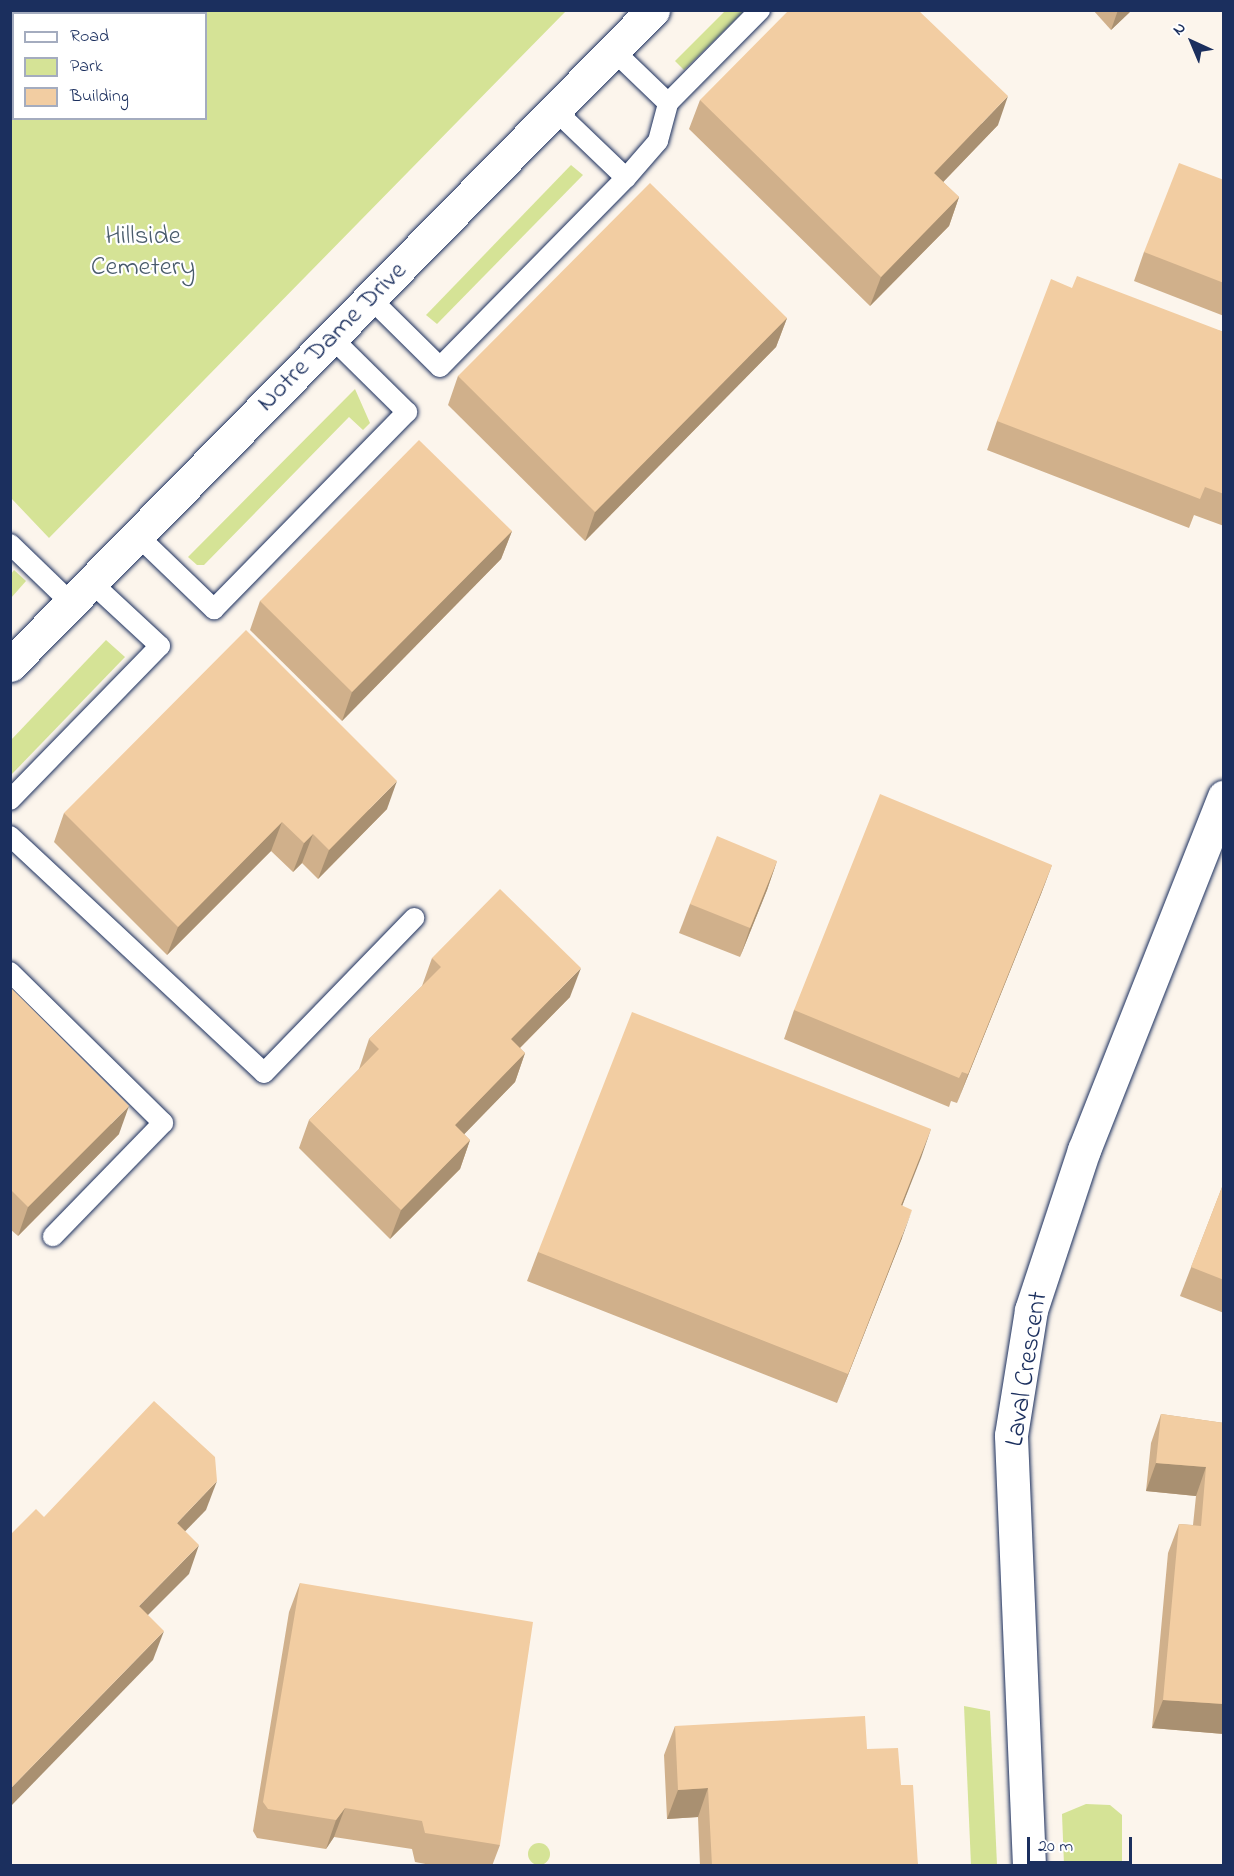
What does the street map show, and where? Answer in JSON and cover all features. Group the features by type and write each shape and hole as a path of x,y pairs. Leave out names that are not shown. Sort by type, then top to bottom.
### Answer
{"street":[{"name":"Notre Dame Drive","path":"10,664 651,11"},
{"name":"Laval Crescent","path":"1029,1866 1011,1435 1031,1310 1084,1150 1224,797"}],"lane":[{"path":"370,298 440,367 626,178 658,141 668,103 760,10"},
{"path":"614,51 668,103"},
{"path":"555,110 626,178"},
{"path":"137,535 214,609 407,412 331,338"},
{"path":"10,544 160,646 10,800"},
{"path":"10,836 264,1073 414,918"},
{"path":"10,972 163,1123 53,1236"}],"green space":[{"name":"Hillside Cemetery","path":"11,10 566,10 566,11 49,538 11,498"},
{"path":"726,10 744,11 684,70 675,61"},
{"path":"571,165 583,175 437,324 426,315"},
{"path":"355,389 370,423 363,430 349,417 204,565 197,565 188,557"},
{"path":"14,570 26,581 11,598 11,574"},
{"path":"106,640 125,657 11,775 11,740"},
{"path":"964,1706 990,1711 997,1865 971,1865"},
{"path":"1086,1804 1110,1805 1122,1815 1122,1865 1064,1865 1062,1814"},
{"path":"539,1843 547,1846 550,1854 547,1862 539,1865 531,1862 528,1854 531,1846"}],"building":[{"path":"789,10 918,10 1008,96 934,173 959,197 881,277 700,100"},
{"path":"1179,163 1224,180 1224,283 1144,252"},
{"path":"650,183 787,318 595,512 458,376"},
{"path":"1077,276 1224,332 1224,494 1205,487 1200,499 997,421 1051,279 1072,288"},
{"path":"419,440 512,531 352,692 260,601"},
{"path":"246,630 397,781 329,850 313,834 304,843 282,822 178,927 64,813"},
{"path":"880,794 1052,865 968,1074 962,1072 959,1078 794,1010"},
{"path":"717,836 777,861 750,928 690,904"},
{"path":"500,889 581,968 511,1039 525,1053 455,1125 470,1140 401,1210 309,1120 379,1049 369,1039 441,967 432,958"},
{"path":"10,987 129,1106 28,1207 10,1189"},
{"path":"632,1012 931,1129 901,1205 912,1210 848,1374 538,1252"},
{"path":"1224,1182 1224,1280 1191,1267"},
{"path":"154,1401 215,1457 217,1481 177,1523 199,1545 139,1606 164,1631 10,1789 10,1535 36,1509 44,1517"},
{"path":"1161,1414 1224,1423 1224,1704 1163,1700 1179,1524 1201,1526 1206,1467 1156,1463"},
{"path":"300,1583 533,1622 500,1845 425,1833 422,1821 345,1808 336,1820 268,1809 263,1802"},
{"path":"865,1716 867,1749 898,1748 901,1785 913,1785 918,1866 712,1866 708,1788 678,1790 675,1726"}]}
